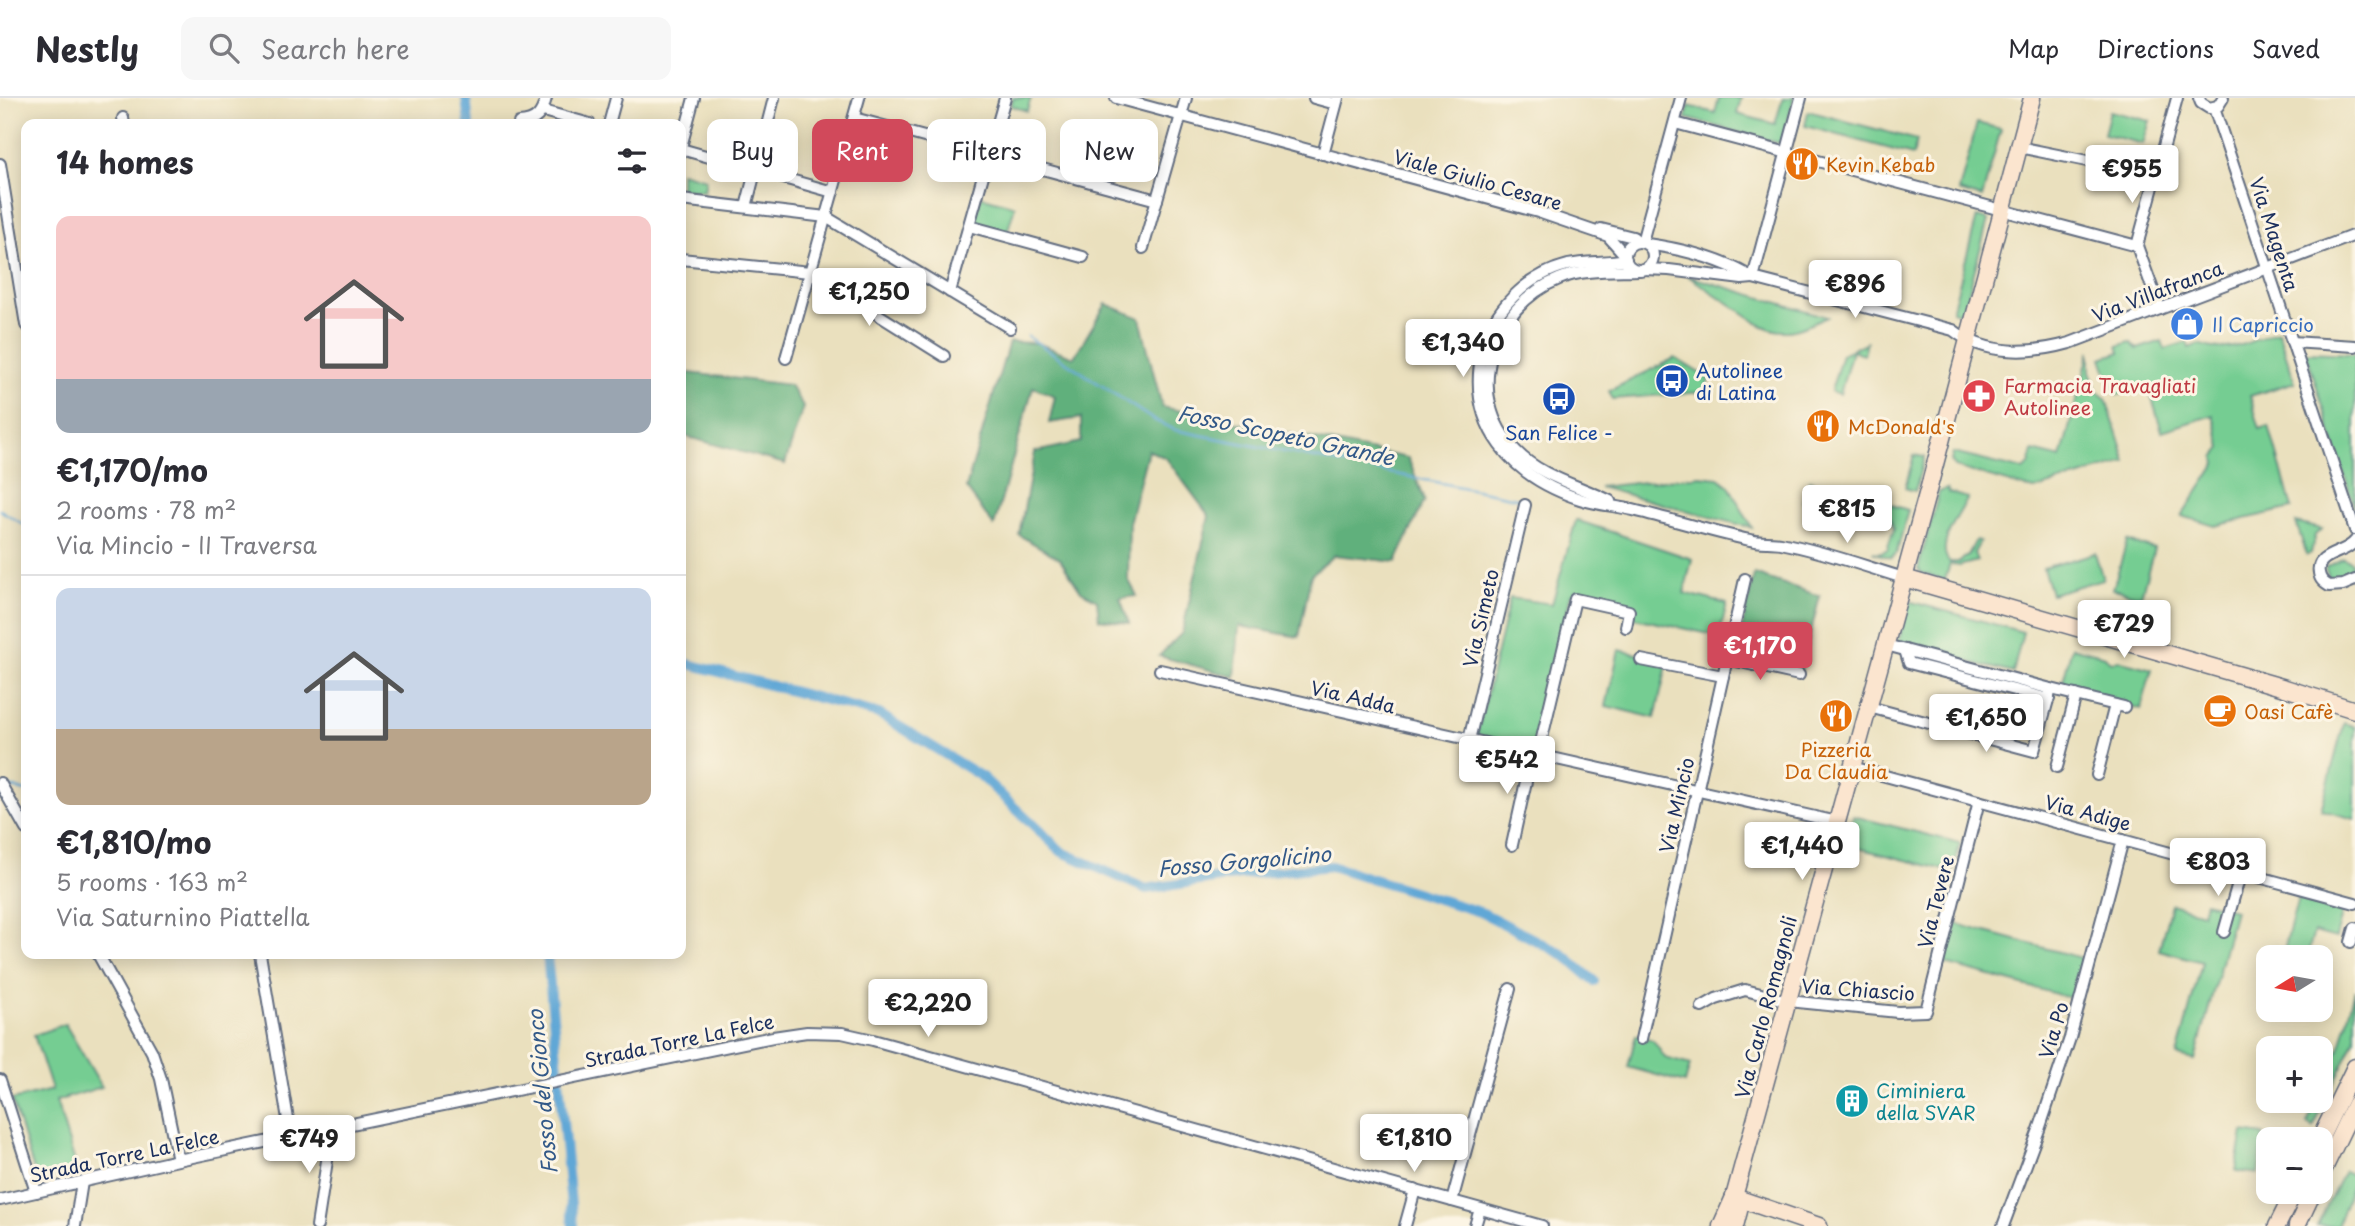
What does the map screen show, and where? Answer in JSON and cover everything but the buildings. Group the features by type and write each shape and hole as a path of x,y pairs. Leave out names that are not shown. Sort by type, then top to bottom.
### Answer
{"main road":[{"name":"Via Carlo Romagnoli","path":"1734,1197 1886,645 2032,98"},
{"path":"1904,578 2355,710"},
{"path":"2326,1127 2355,1067"},
{"path":"2333,1150 2355,1104"},
{"path":"1721,1226 1734,1197"},
{"path":"1734,1197 1739,1211 1735,1226"},
{"path":"1734,1197 1819,1226"},
{"path":"2277,1226 2288,1204"},
{"path":"2297,1226 2307,1204"}],"street":[{"path":"535,119 543,111 546,98"},
{"path":"610,119 616,98"},
{"path":"686,129 694,98"},
{"path":"768,119 774,98"},
{"path":"786,358 859,98"},
{"path":"999,119 1005,98"},
{"name":"Viale Giulio Cesare","path":"1116,98 1538,212 1608,236 1625,257"},
{"path":"1143,248 1185,98"},
{"path":"1314,98 1337,101 1323,154"},
{"path":"1642,243 1681,98"},
{"path":"1753,278 1801,98"},
{"path":"2160,309 2137,246 2177,98"},
{"path":"2199,98 2204,106 2214,108 2223,98"},
{"name":"Via Magenta","path":"2214,108 2355,530"},
{"path":"543,111 572,119"},
{"path":"854,118 927,138"},
{"path":"1675,123 2137,246"},
{"path":"2019,147 2141,172"},
{"path":"686,149 707,156"},
{"path":"0,164 21,294"},
{"path":"1046,170 1157,200"},
{"path":"746,207 752,182"},
{"path":"798,182 833,192"},
{"path":"950,292 981,182"},
{"path":"686,201 826,217 1010,328"},
{"path":"969,226 1083,257"},
{"name":"Viale Giulio Cesare","path":"1587,229 1600,228 1633,237 1642,243 1692,253 1753,278"},
{"name":"Via Villafranca","path":"1968,342 2024,352 2070,343 2355,235"},
{"path":"1642,243 1653,255 1651,264 1641,270 1630,267 1625,257 1630,245 1642,243"},
{"path":"1625,257 1569,265 1539,277 1499,314 1488,334 1481,356 1479,380 1482,410 1492,435 1509,458 1533,477 1567,495 1583,500 1622,507 1753,541 1781,543 1904,578"},
{"path":"686,260 810,272 944,356"},
{"name":"Viale Giulio Cesare","path":"1622,507 1584,488 1551,476 1524,458 1513,448 1493,412 1489,370 1496,339 1504,323 1515,309 1537,290 1562,277 1641,270 1753,278 1953,330 1968,342"},
{"path":"2292,342 2355,346"},
{"name":"Via Simeto","path":"1469,740 1525,505"},
{"path":"2355,541 2347,549 2324,558 2320,562 2319,571 2322,580 2329,586 2343,585 2355,580"},
{"name":"Via Mincio","path":"1642,1039 1745,579"},
{"path":"1512,845 1575,599 1629,611 1626,627"},
{"path":"1886,645 1905,650 1909,663 2050,694 2076,695 2120,706 2096,775"},
{"path":"1727,659 1799,675"},
{"path":"1641,660 1723,676"},
{"name":"Via Adda","path":"1160,670 1837,822"},
{"path":"1869,707 2034,751 2050,694"},
{"path":"2057,767 2076,695"},
{"name":"Via Adige","path":"1852,767 2355,903"},
{"path":"0,783 21,820"},
{"name":"Via Tevere","path":"1926,1011 1979,802"},
{"name":"Via Po","path":"2003,1226 2046,1112 2070,1038 2123,840"},
{"path":"2224,932 2241,872"},
{"path":"2351,942 2355,928"},
{"path":"101,959 152,1052 161,1079 178,1160"},
{"path":"261,959 291,1137"},
{"path":"1452,1201 1510,989"},
{"name":"Via Chiascio","path":"1702,1007 1716,999 1745,990 1788,1001 1898,1012 1926,1011"},
{"name":"Strada Torre La Felce","path":"0,1200 178,1160 807,1032 842,1033 1041,1085 1542,1226"},
{"path":"0,1080 36,1192"},
{"path":"317,1226 332,1128"},
{"path":"75,1226 82,1182"},
{"path":"1405,1226 1415,1190"},
{"path":"1475,1226 1480,1209"}],"green space":[{"path":"1013,98 1031,98 1027,111 1011,106"},
{"path":"1719,98 1741,98 1737,114 1775,124 1783,98 1794,98 1782,144 1686,118 1689,106 1715,113"},
{"path":"1808,111 1917,140 1913,155 1805,126"},
{"path":"2110,111 2150,121 2143,144 2104,134"},
{"path":"1977,123 2001,129 1982,198 1959,191"},
{"path":"686,173 706,179 704,191 686,190"},
{"path":"981,196 1015,206 1007,233 974,223"},
{"path":"1977,217 1988,220 1963,314 1952,311"},
{"path":"1688,276 1827,317 1794,330 1771,329"},
{"path":"1106,304 1140,318 1162,407 1408,458 1425,500 1396,562 1334,555 1311,575 1299,637 1239,626 1235,677 1159,656 1182,633 1209,516 1166,458 1148,450 1129,523 1128,579 1137,596 1120,598 1129,623 1099,619 1097,600 1081,591 1060,559 1019,535 1035,452 1081,442 1081,418 1049,423 1055,396 1033,387 994,526 966,488 1009,342 1037,343 1074,357"},
{"path":"2278,331 2295,382 2250,396 2260,429 2269,426 2292,508 2215,526 2182,516 2216,464 2215,457 2222,448 2213,415 2162,431 2148,386 2117,395 2102,358 2120,352 2118,346 2130,342 2137,349 2162,341 2165,349 2187,342 2189,348 2199,344 2229,348"},
{"path":"1867,342 1864,354 1852,351 1840,394 1831,391 1842,354"},
{"path":"2090,351 2090,371 2096,390 2106,399 2126,462 2034,490 1955,467 1951,461 1953,453 2023,470 2029,465 2033,451 2061,458"},
{"path":"2306,352 2355,354 2355,509"},
{"path":"1675,358 1709,379 1704,392 1613,399 1609,391"},
{"path":"686,373 790,385 803,407 785,464 686,436"},
{"path":"1914,455 1924,457 1915,491 1905,488"},
{"path":"1700,476 1718,478 1729,486 1752,528 1599,487"},
{"path":"1809,480 1822,484 1822,489 1803,500"},
{"path":"1947,489 1949,493 1968,498 1946,540 1946,556 1950,562 1960,562 1967,557 1976,540 1980,542 1974,553 1977,561 1959,566 1950,564 1945,580 1922,573 1918,569 1939,492"},
{"path":"1882,502 1908,510 1897,552 1891,558 1872,552 1887,550 1894,529"},
{"path":"1576,520 1692,559 1684,593 1727,604 1719,636 1630,617 1632,607 1571,594 1535,752 1476,738 1510,598 1552,604"},
{"path":"2296,523 2322,529 2315,535 2311,553 2307,555"},
{"path":"2127,541 2154,549 2141,596 2113,589"},
{"path":"2095,553 2103,579 2051,594 2043,568"},
{"path":"2343,558 2352,562 2351,570 2338,579 2330,579 2327,567"},
{"path":"1754,574 1820,596 1801,671 1736,656"},
{"path":"1912,602 2023,632 2013,673 1898,644 1908,604"},
{"path":"2072,647 2105,656 2109,661 2118,660 2152,669 2141,709 2061,688"},
{"path":"1619,650 1668,661 1655,718 1606,706"},
{"path":"2344,723 2355,727 2355,819 2321,810"},
{"path":"1853,816 1960,843 1953,872 1846,845"},
{"path":"2299,894 2344,906 2336,938 2314,932 2310,945 2285,945"},
{"path":"2205,902 2235,910 2195,1060 2177,1056 2202,962 2159,950 2171,904 2202,913"},
{"path":"1953,923 2081,958 2071,998 1942,963"},
{"path":"2355,990 2355,1039 2333,1086 2333,1063"},
{"path":"65,1024 102,1087 56,1101 78,1172 37,1180 12,1100 52,1090 34,1035"},
{"path":"1636,1035 1653,1040 1665,1058 1690,1065 1685,1083 1628,1067"},
{"path":"2312,1113 2320,1113 2313,1127 2307,1124"},
{"path":"2243,1132 2256,1134 2256,1174 2236,1171"},
{"path":"2344,1171 2355,1176 2337,1226 2317,1226 2328,1204 2333,1204 2333,1193"}],"waterway":[{"name":"Fosso del Gionco","path":"466,98 468,119"},
{"name":"Fosso Scopeto Grande","path":"1027,336 1152,419 1175,430 1521,499"},
{"path":"0,510 21,523"},
{"name":"Fosso Gorgolicino","path":"686,663 879,714 982,777 1062,852 1146,889 1240,875 1331,866 1483,913 1564,955 1594,981"},
{"path":"10,787 21,790"},
{"name":"Fosso del Gionco","path":"547,959 573,1226"}],"place":[{"name":"Kevin Kebab","path":"1802,164"},
{"name":"Il Capriccio","path":"2187,324"},
{"name":"Autolinee di Latina","path":"1672,381"},
{"name":"Farmacia Travagliati Autolinee","path":"1979,396"},
{"name":"San Felice -","path":"1559,399"},
{"name":"McDonald's","path":"1823,426"},
{"name":"Oasi Cafè","path":"2220,711"},
{"name":"Pizzeria Da Claudia","path":"1836,716"},
{"name":"Ciminiera della SVAR","path":"1852,1101"}]}
